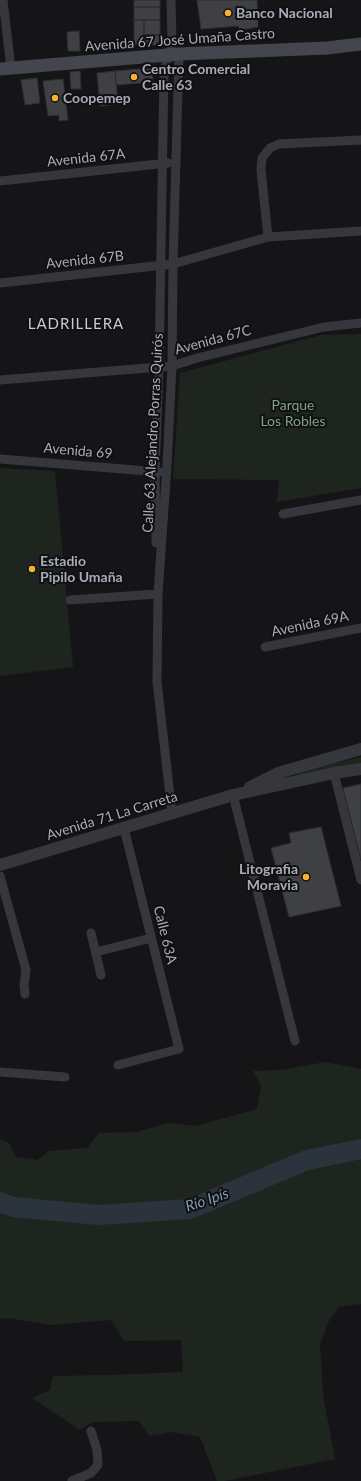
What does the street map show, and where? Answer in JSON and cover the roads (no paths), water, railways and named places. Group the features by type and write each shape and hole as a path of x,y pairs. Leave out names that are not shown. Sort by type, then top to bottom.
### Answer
{"main road":[{"name":"Avenida 67 José Umaña Castro","path":"5,69 174,55 327,48 361,44"}],"street":[{"path":"3,0 5,69"},
{"name":"Calle 63 Alejandro Porras Quirós","path":"158,594 167,472 172,366 175,162 174,55 172,44 171,0"},
{"name":"Calle 63 Alejandro Porras Quirós","path":"172,813 157,682 158,594 154,471 159,367 164,71 174,55"},
{"path":"268,237 261,170 262,158 270,148 279,144 361,140"},
{"name":"Avenida 67A","path":"0,181 175,162"},
{"name":"Avenida 67B","path":"0,282 173,264 268,237 361,231"},
{"name":"Avenida 67C","path":"0,380 172,366 197,358 324,327 361,323"},
{"name":"Avenida 69","path":"0,459 167,472"},
{"path":"283,514 361,500"},
{"path":"70,600 158,594"},
{"name":"Avenida 69A","path":"265,648 361,628"},
{"name":"Avenida 71 La Carreta","path":"233,795 278,773 361,748"},
{"name":"Avenida 71 La Carreta","path":"0,865 233,795 334,773 361,769"},
{"path":"334,773 361,880"},
{"path":"233,795 294,1041"},
{"name":"Calle 63A","path":"118,1065 179,1049 124,828"},
{"path":"0,876 26,970 24,985 26,994"},
{"path":"91,934 101,975"},
{"path":"96,952 151,938"},
{"path":"0,1072 65,1077"},
{"path":"72,1481 91,1473 98,1465 98,1450 91,1431"}],"waterway":[{"name":"Río Ipís","path":"0,1202 13,1207 98,1215 190,1209 307,1160 361,1149"}],"place":[{"name":"Banco Nacional","path":"228,13"},
{"name":"Centro Comercial Calle 63","path":"134,77"},
{"name":"Coopemep","path":"55,98"},
{"name":"Estadio Pipilo Umaña","path":"32,569"},
{"name":"Litografia Moravia","path":"306,877"}],"district":[{"name":"LADRILLERA","path":"76,324"}],"park label":[{"name":"Parque Los Robles","path":"293,414"}]}
